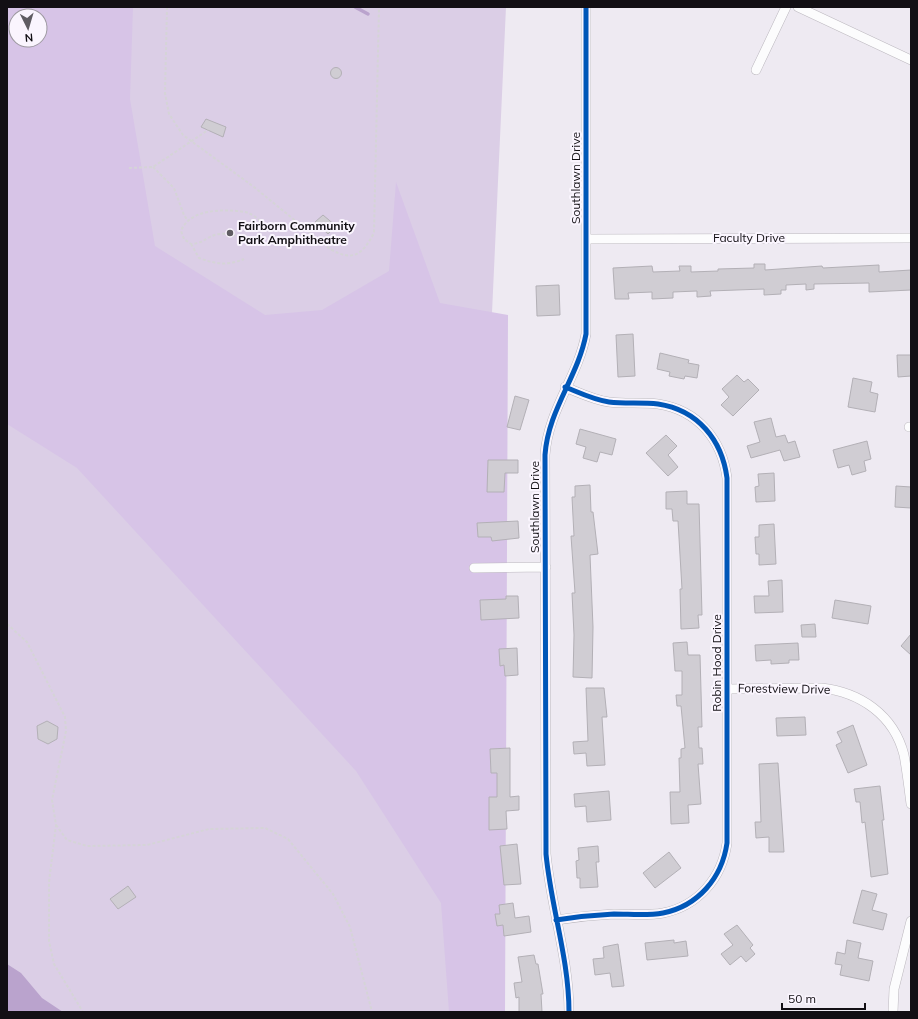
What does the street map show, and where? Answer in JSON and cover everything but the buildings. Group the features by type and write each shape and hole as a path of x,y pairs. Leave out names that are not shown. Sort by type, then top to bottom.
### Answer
{"street":[{"name":"Southlawn Drive","path":"569,1012 565,966 549,884 546,854 546,444 551,420 580,356 586,334 586,7"},
{"path":"756,70 786,7"},
{"path":"798,7 911,60"},
{"name":"Faculty Drive","path":"587,239 911,238"},
{"name":"Robin Hood Drive","path":"556,920 612,914 661,913 687,904 698,897 712,882 722,863 727,843 728,689 726,468 717,443 700,422 675,408 656,404 608,402 565,387"},
{"path":"474,568 546,567"},
{"name":"Forestview Drive","path":"728,689 821,688 843,692 864,700 887,720 897,737 904,756 911,804"},
{"path":"893,1012 894,989 911,922"}],"path":[{"path":"167,7 165,93 169,114 183,135 254,187 330,250 342,256 355,255 366,248 374,234 379,7"},
{"path":"129,168 154,167 208,130"},
{"path":"154,167 174,188 184,215 188,221"},
{"path":"244,259 233,264 217,264 199,258 191,244 184,239 181,234 183,226 188,221 208,211 246,212 266,225"},
{"path":"191,244 201,242 214,235 239,235 249,241"},
{"path":"7,624 27,642 65,717 66,731 52,800 56,825 49,882 49,940 54,964 83,1012"},
{"path":"56,825 67,840 87,846 147,845 208,829 265,828 288,839 333,894 350,927 372,1012"}],"shaded area":[{"path":"7,7 506,7 460,1012 7,1012"},
{"path":"7,7 133,7 130,99 155,246 265,315 322,310 389,271 396,182 440,303 508,315 505,1012 449,1012 441,903 356,771 77,468 7,424"},
{"path":"7,964 21,973 42,998 63,1012 7,1012"}],"waterway":[{"path":"355,7 368,14"}],"cycle path":[{"path":"569,1012 566,972 548,874 546,854 545,455 547,439 557,408 577,365 586,334 586,7"},
{"path":"556,920 607,914 657,914 676,909 697,897 714,879 720,868 727,843 727,478 720,451 714,439 706,429 696,420 672,407 652,403 615,403 603,401 565,387"}],"place":[{"name":"Fairborn Community Park Amphitheatre","path":"230,233"}]}
